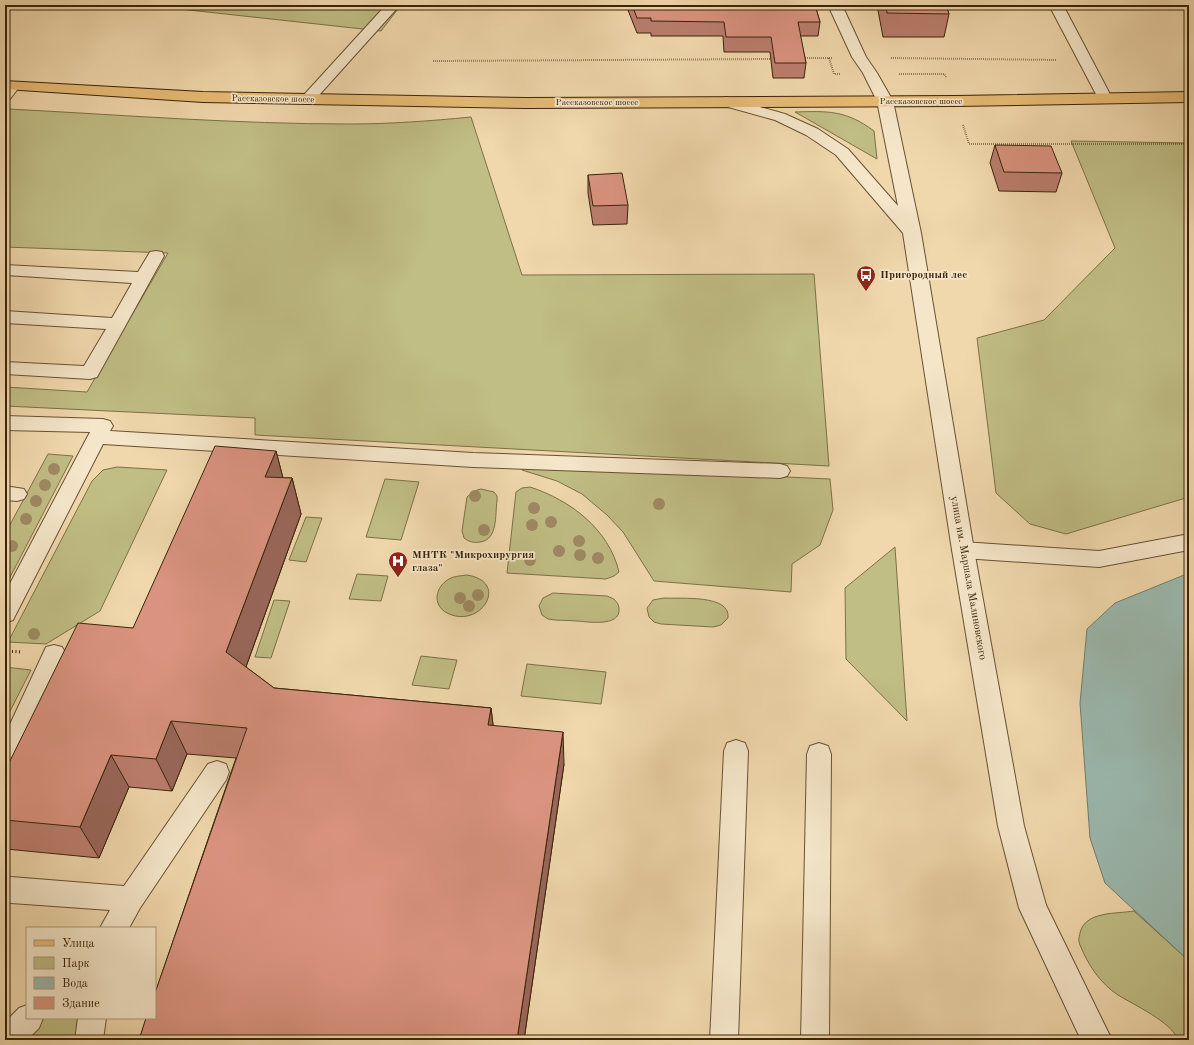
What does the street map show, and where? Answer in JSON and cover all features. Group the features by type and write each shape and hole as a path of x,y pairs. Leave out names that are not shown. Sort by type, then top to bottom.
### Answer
{"main road":[{"name":"Рассказовское шоссе","path":"8,89 202,98 526,103 885,101 1189,97"}],"street":[{"name":"улица им. Маршала Малиновского","path":"835,5 859,57 885,101 912,233 963,550 1011,826 1033,908 1097,1040"},
{"path":"726,102 780,117 812,132 842,152 912,233"}],"lane":[{"path":"307,100 393,5"},
{"path":"1056,5 1084,61 1105,98"},
{"path":"5,368 90,373 156,256"},
{"path":"5,270 143,278"},
{"path":"5,317 118,324"},
{"path":"5,423 103,426 5,614"},
{"path":"97,437 473,460 780,471"},
{"path":"963,550 1099,559 1189,542"},
{"path":"5,761 54,654"},
{"path":"724,1040 736,751"},
{"path":"815,1040 819,754"},
{"path":"115,927 131,899 217,772"},
{"path":"5,888 11,890 131,899"},
{"path":"7,1040 28,1019"},
{"path":"89,1040 92,1019"}],"path":[{"path":"798,58 859,57 1084,61"},
{"path":"434,61 775,59"}],"green space":[{"path":"143,5 401,5 381,31"},
{"path":"9,109 222,121 307,124 380,123 471,117 522,275 814,274 829,466 255,435 255,418 5,406 5,387 87,392 168,253 5,247 5,114"},
{"path":"795,112 836,113 845,115 864,124 874,131 877,159"},
{"path":"1071,141 1189,143 1189,497 1066,534 1030,524 996,493 977,338 1044,320 1115,248"},
{"path":"48,454 73,456 5,587 5,534"},
{"path":"525,465 830,479 833,510 820,545 792,564 791,592 654,581 623,532 607,515 582,494 557,481 522,470 522,467"},
{"path":"117,467 167,470 100,611 46,644 8,642 92,481 103,470"},
{"path":"385,479 419,482 401,540 366,537"},
{"path":"530,487 559,500 586,518 606,542 614,557 619,572 606,579 507,573 516,492 522,488"},
{"path":"481,489 494,492 497,496 495,520 493,532 490,537 480,542 474,542 464,538 462,531 467,497 474,491"},
{"path":"306,517 322,518 306,562 289,560"},
{"path":"895,547 907,721 846,659 845,588"},
{"path":"357,574 388,576 381,601 349,599"},
{"path":"467,575 480,579 487,586 489,595 486,603 479,610 470,615 459,617 442,610 437,601 437,596 438,591 444,582 457,576"},
{"path":"553,593 607,596 614,599 618,604 619,612 617,617 605,622 548,619 542,615 539,606 543,598"},
{"path":"664,598 692,598 713,601 722,605 727,610 728,618 721,625 713,627 661,624 654,622 649,617 647,608 653,600"},
{"path":"274,600 290,601 271,658 255,657"},
{"path":"421,656 457,660 449,689 412,685"},
{"path":"527,664 606,672 601,704 521,696"},
{"path":"5,667 31,670 5,721"},
{"path":"1134,911 1189,961 1189,1040 1178,1040 1174,1033 1161,1020 1118,995 1106,985 1095,973 1080,945 1080,933 1083,926 1088,921 1095,917 1110,913"},
{"path":"37,1019 79,1019 75,1040 18,1040"}],"water":[{"path":"1189,573 1189,961 1105,883 1090,838 1080,703 1087,629 1115,603"}],"building":[{"path":"632,5 815,5 820,22 798,22 806,63 775,63 771,37 726,37 724,22 651,21 651,18 637,18"},
{"path":"886,5 946,5 949,14 887,13"},
{"path":"995,145 1051,146 1062,173 1004,172"},
{"path":"622,173 628,205 593,206 588,175"},
{"path":"215,446 276,451 265,477 292,478 226,652 274,688 491,708 488,725 563,732 517,1040 139,1040 146,1019 156,1019 156,990 247,728 171,721 156,759 111,755 80,827 5,820 5,771 78,623 133,628"}],"place":[{"name":"Пригородный лес","path":"866,292"},
{"name":"МНТК \"Микрохирургия глаза\"","path":"398,578"}]}
